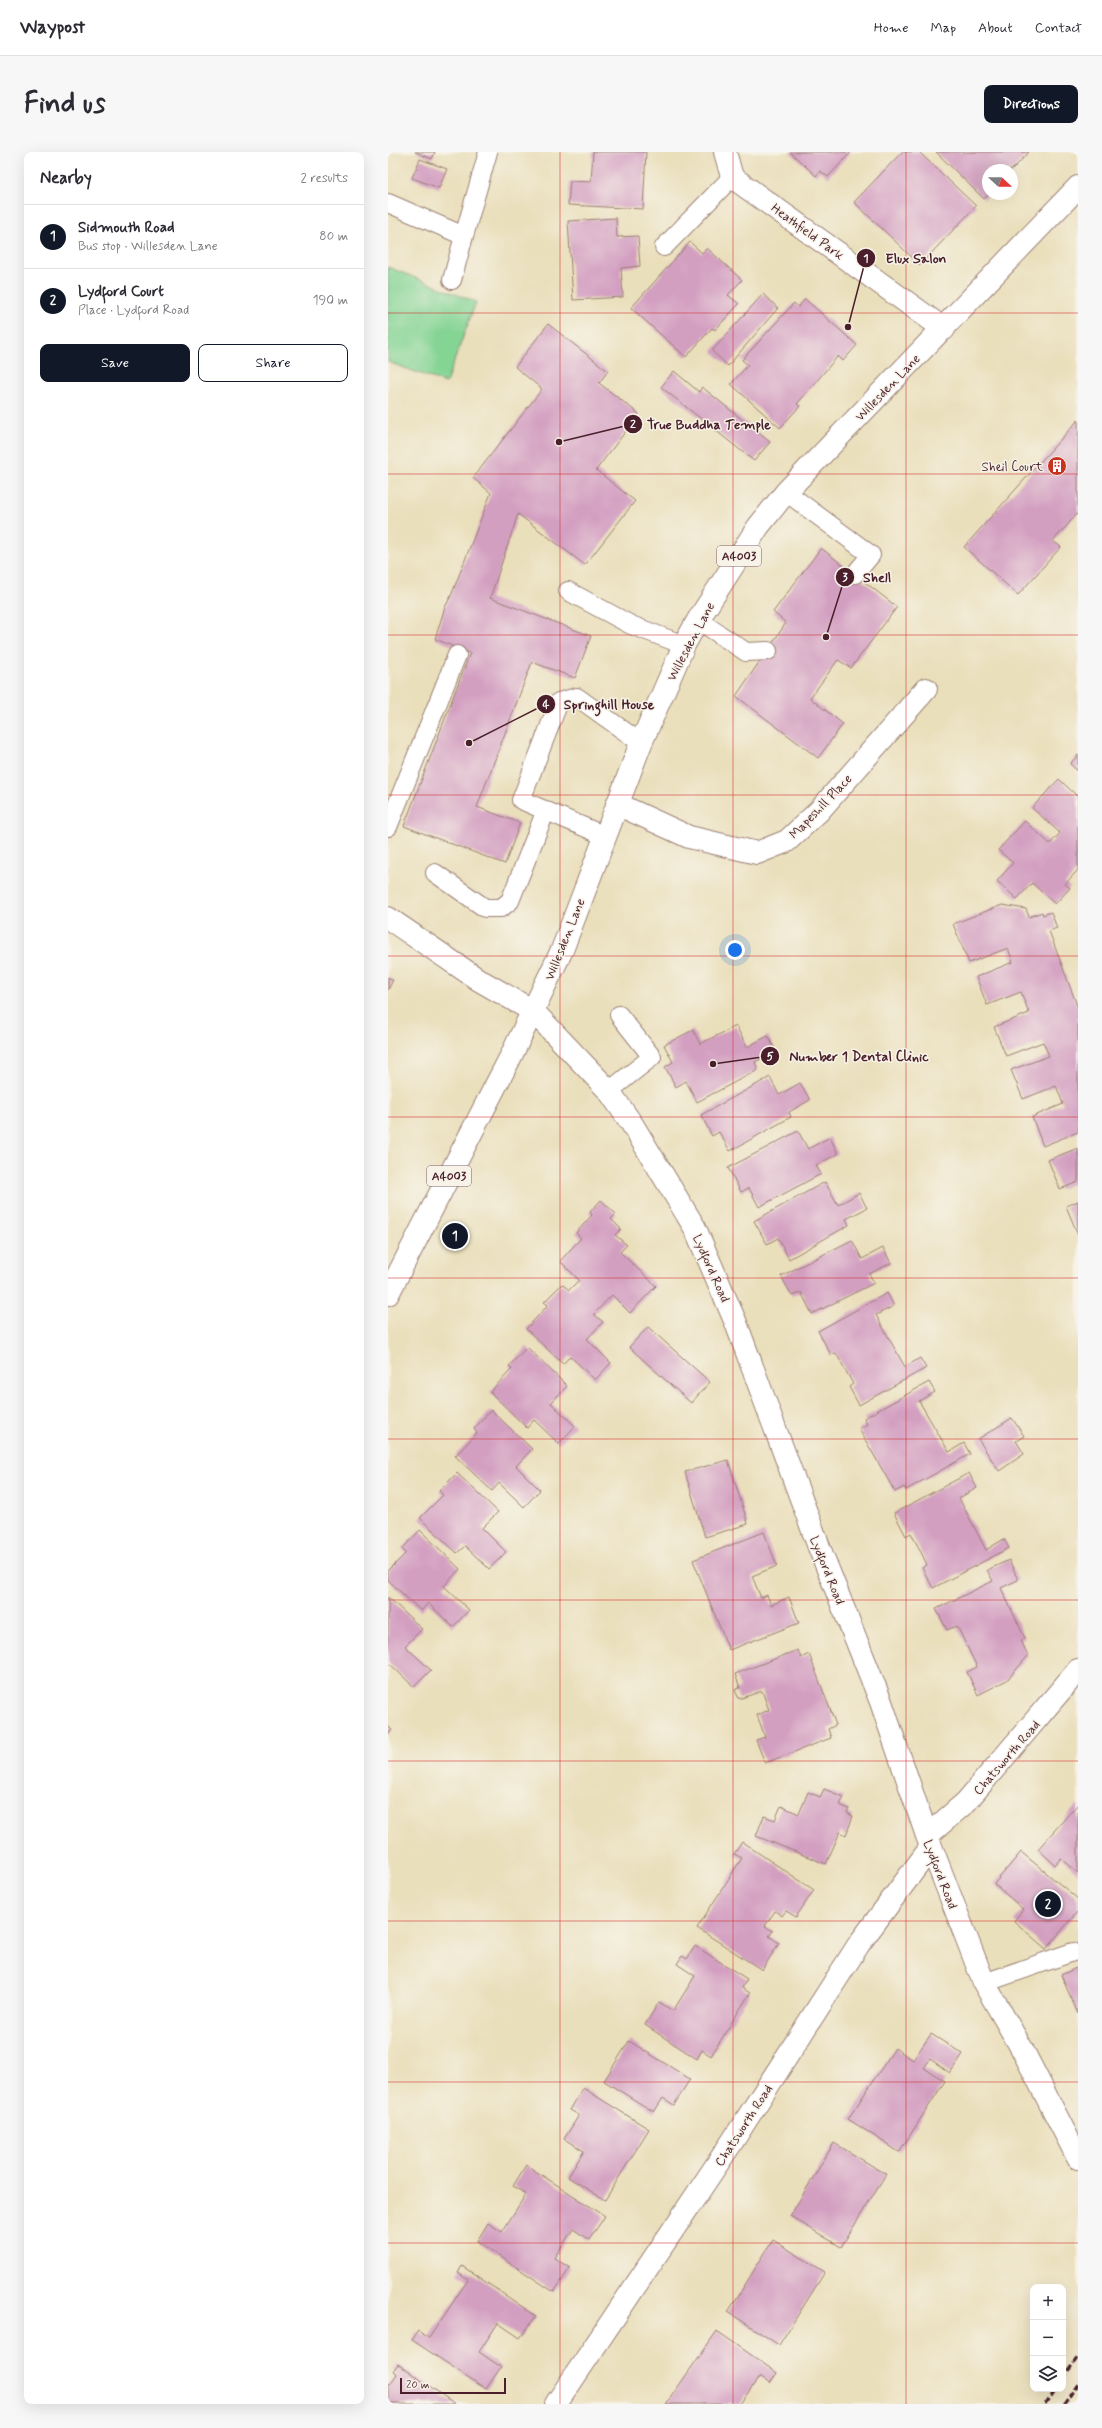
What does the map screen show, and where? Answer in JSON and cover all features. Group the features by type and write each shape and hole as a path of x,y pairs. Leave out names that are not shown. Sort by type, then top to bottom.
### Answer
{"street":[{"path":"725,152 732,177"},
{"name":"Heathfield Park","path":"732,177 944,329"},
{"name":"Willesden Lane","path":"388,1294 533,1011 562,950 641,743 684,645 698,620 758,527 786,492 944,329 994,273 1078,187"},
{"name":"Mapeshill Place","path":"617,804 689,837 757,853 787,841 819,811 926,689"},
{"name":"Lydford Road","path":"388,918 478,980 533,1011 609,1091 632,1124 695,1228 736,1323 819,1547 881,1702 929,1842 984,1983 1021,2047 1078,2158"},
{"name":"Chatsworth Road","path":"556,2404 732,2142 859,1944 929,1842 966,1802 1078,1670"}],"lane":[{"path":"452,280 488,152"},
{"path":"664,247 732,177"},
{"path":"388,203 464,236"},
{"path":"786,492 871,556 855,574"},
{"path":"568,591 631,625 684,645"},
{"path":"698,620 746,652 768,651"},
{"path":"388,827 458,655"},
{"path":"605,836 521,800 559,702 576,697 641,743"},
{"path":"435,873 485,908 501,908 510,900 546,810"},
{"path":"609,1091 652,1057 619,1015"},
{"path":"984,1983 1073,1952"}],"green space":[{"path":"388,267 476,302 446,383 388,362"}],"building":[{"path":"415,152 435,152 432,159"},
{"path":"593,152 646,152 643,209 568,205 570,181 591,182"},
{"path":"790,152 851,152 828,177 820,171 816,176"},
{"path":"902,152 919,152 976,206 920,265 854,202"},
{"path":"936,152 1029,152 1018,164 982,164 982,197"},
{"path":"420,159 447,169 439,188 412,178"},
{"path":"616,218 617,237 638,236 640,266 621,268 623,297 573,300 568,221"},
{"path":"690,242 702,253 707,248 742,280 728,295 739,304 715,330 712,328 686,357 631,308"},
{"path":"763,294 778,308 728,366 712,351"},
{"path":"805,299 857,345 843,361 838,356 797,404 800,406 780,428 731,384 748,365 742,360 794,303 798,307"},
{"path":"548,324 608,371 599,383 639,414 596,470 635,501 585,565 518,514 490,598 591,636 575,678 532,662 477,807 520,823 505,864 404,826 470,653 435,639 445,607 451,596 491,493 473,478 542,389 515,367"},
{"path":"674,371 699,392 702,387 770,442 754,461 661,387"},
{"name":"Sheil Court","path":"1078,420 1078,513 1053,541 1061,547 1018,595 964,547"},
{"path":"821,548 897,607 851,668 838,660 810,698 843,724 818,758 736,696 786,623 773,612"},
{"path":"1078,755 1078,771 1070,764"},
{"path":"1059,779 1078,797 1078,870 1065,884 1070,888 1055,904 1032,883 1017,899 997,881 1013,863 998,850 1025,821 1050,844 1060,833 1032,808"},
{"path":"1002,905 1026,909 1029,917 1042,912 1043,915 1051,912 1057,928 1049,931 1078,1008 1078,1132 1043,1146 1032,1117 1063,1104 1059,1093 1056,1086 1023,1099 1011,1070 1049,1056 1043,1042 1006,1056 994,1027 1029,1013 1021,992 987,1005 976,977 1013,962 1008,948 969,963 953,924"},
{"path":"388,977 393,980 388,990"},
{"path":"736,1026 747,1047 768,1036 776,1051 755,1062 758,1070 697,1102 686,1081 676,1087 665,1067 673,1062 664,1045 693,1030 700,1044"},
{"path":"770,1077 779,1095 800,1083 810,1100 789,1112 791,1117 730,1151 719,1132 712,1136 701,1115"},
{"path":"798,1131 808,1149 830,1137 838,1154 816,1165 821,1174 759,1207 749,1188 741,1192 728,1168"},
{"path":"1078,1148 1078,1182 1060,1189 1048,1160"},
{"path":"825,1182 838,1205 859,1193 867,1208 846,1219 849,1225 789,1259 778,1238 767,1244 754,1221"},
{"path":"601,1200 616,1214 611,1219 621,1229 615,1235 627,1245 620,1252 656,1286 630,1313 612,1295 594,1314 603,1322 587,1339 611,1363 595,1380 570,1356 563,1364 526,1329 548,1305 544,1302 562,1284 569,1290 579,1280 560,1261 581,1238 576,1233 592,1215 590,1212"},
{"path":"1078,1201 1078,1235 1066,1206"},
{"path":"852,1240 862,1259 883,1248 891,1263 869,1274 874,1283 812,1314 801,1292 792,1296 781,1276"},
{"path":"887,1293 894,1306 876,1315 905,1367 920,1358 926,1368 859,1405 849,1387 853,1384 836,1353 831,1355 818,1331"},
{"path":"648,1327 710,1382 691,1403 629,1347"},
{"path":"527,1347 567,1386 551,1403 575,1426 559,1444 534,1420 527,1428 490,1392 512,1369 509,1366"},
{"path":"929,1382 935,1392 919,1401 949,1452 964,1443 970,1454 906,1490 904,1487 895,1492 859,1429 867,1424 864,1418"},
{"path":"491,1410 532,1449 516,1466 540,1490 524,1507 499,1483 492,1491 455,1456 477,1433 474,1429"},
{"path":"1012,1418 1024,1436 1016,1441 1024,1454 999,1471 978,1439"},
{"path":"728,1460 748,1524 705,1537 685,1472"},
{"path":"457,1473 498,1512 482,1528 506,1552 489,1569 465,1546 457,1553 420,1518 443,1495 439,1491"},
{"path":"969,1473 977,1488 959,1498 986,1550 1004,1539 1009,1548 933,1588 922,1568 927,1565 920,1550 911,1533 906,1536 894,1513"},
{"path":"420,1530 460,1569 444,1586 469,1610 453,1627 428,1603 421,1611 388,1580 388,1571 406,1553 402,1549"},
{"path":"764,1532 777,1566 752,1576 761,1598 767,1595 771,1605 789,1597 799,1623 729,1650 693,1560"},
{"path":"1009,1560 1018,1580 1001,1588 1025,1638 1021,1640 1028,1656 1007,1680 978,1695 967,1672 977,1667 957,1626 947,1630 936,1609 993,1581 987,1570"},
{"path":"388,1597 422,1629 405,1646 431,1670 414,1687 389,1663 388,1665"},
{"path":"798,1650 801,1658 809,1654 836,1725 828,1729 831,1738 765,1763 756,1740 765,1737 757,1715 769,1710 762,1691 739,1699 735,1690 740,1688 735,1674"},
{"path":"388,1726 392,1730 388,1735"},
{"path":"824,1789 844,1797 840,1805 849,1809 847,1813 853,1816 846,1835 840,1832 826,1864 756,1836 764,1816 775,1820 781,1806 799,1814 808,1792 820,1797"},
{"path":"1078,1804 1078,1873 1061,1858 1055,1865 1038,1849"},
{"path":"742,1842 814,1890 796,1917 786,1911 782,1916 775,1911 765,1926 773,1931 769,1936 779,1943 762,1970 697,1928 742,1858 734,1854"},
{"path":"1021,1852 1078,1899 1078,1911 1046,1949 1014,1921 1023,1909 994,1884"},
{"path":"695,1946 747,1979 742,1988 750,1993 711,2056 702,2050 697,2059 645,2025 659,2002 673,2011 695,1976 677,1964 682,1956 687,1959"},
{"path":"1076,1968 1078,1974 1078,2014 1061,1975"},
{"path":"931,2034 963,2054 950,2073 930,2059 924,2068 945,2081 899,2152 848,2119 895,2048 913,2060"},
{"path":"629,2041 690,2079 674,2105 663,2098 654,2112 604,2081"},
{"path":"583,2088 649,2129 605,2200 568,2177 584,2151 564,2139 579,2115 570,2110"},
{"path":"834,2143 886,2174 841,2247 790,2216"},
{"path":"526,2165 605,2216 589,2240 573,2229 554,2258 570,2268 554,2292 477,2241 488,2223 502,2232 526,2194 513,2186"},
{"path":"773,2240 825,2272 779,2345 728,2312"},
{"path":"462,2266 536,2316 520,2338 498,2323 479,2352 501,2367 486,2389 412,2340 418,2331 429,2338 468,2280 458,2273"},
{"path":"717,2331 777,2373 770,2383 760,2376 740,2404 666,2404"},
{"path":"398,2364 455,2404 388,2404 388,2383 390,2384 397,2374 393,2371"}],"railway":[{"path":"1066,2374 1078,2357"},
{"path":"1064,2404 1078,2384"},
{"path":"1045,2404 1053,2392"}],"place":[{"name":"Elux Salon","path":"848,327"},
{"name":"True Buddha Temple","path":"559,442"},
{"name":"Sheil Court","path":"1057,466"},
{"name":"Shell","path":"826,637"},
{"name":"Springhill House","path":"469,743"},
{"name":"Number 1 Dental Clinic","path":"713,1064"},
{"name":"Sidmouth Road","path":"455,1236"},
{"name":"Lydford Court","path":"1048,1904"}]}
